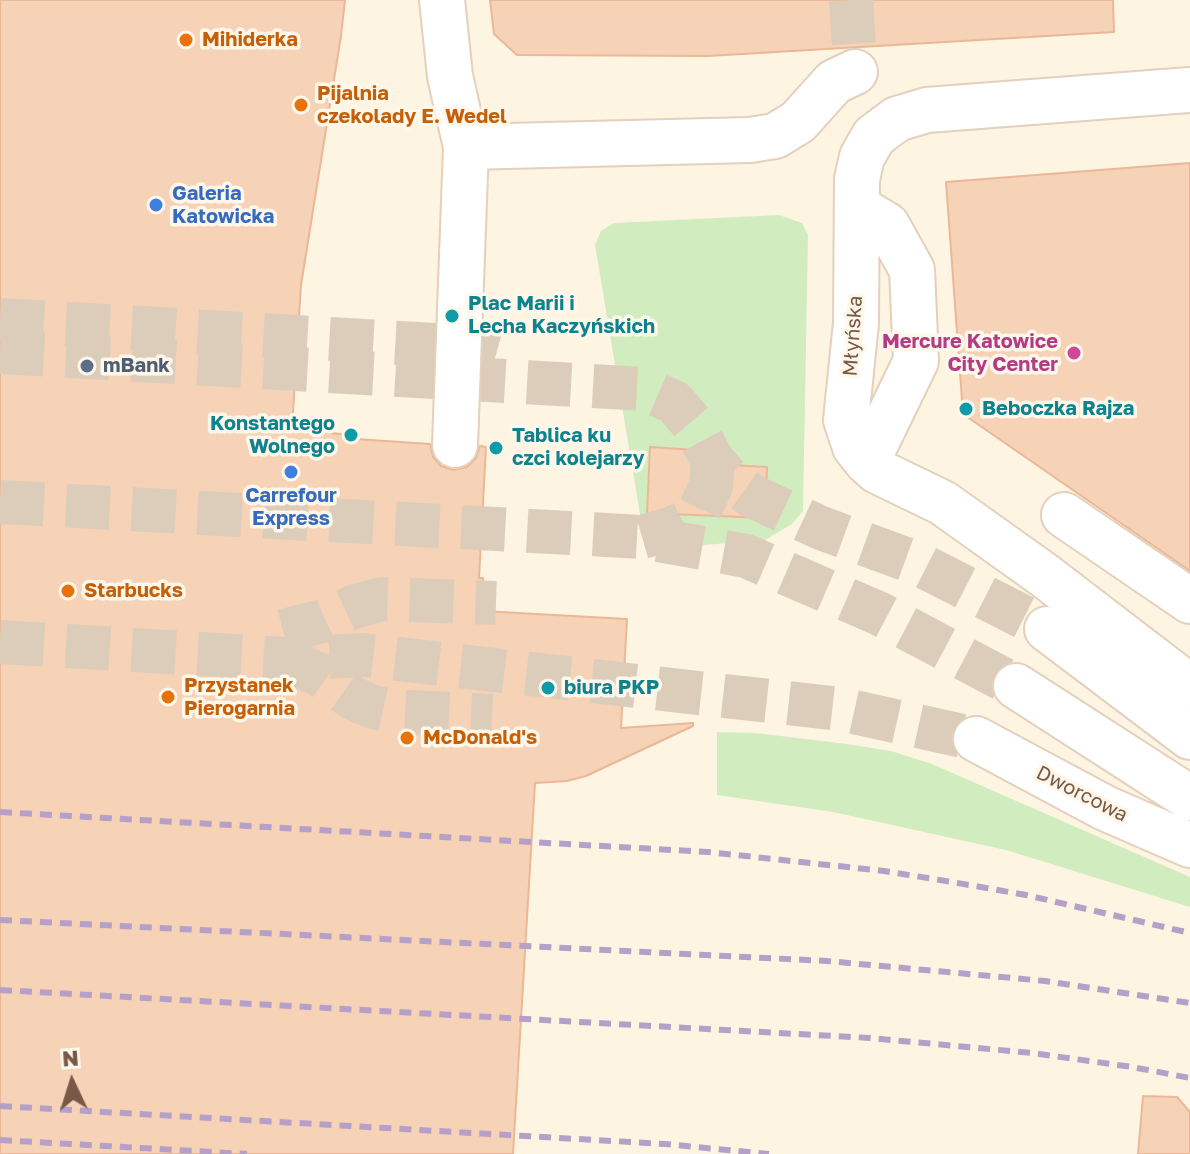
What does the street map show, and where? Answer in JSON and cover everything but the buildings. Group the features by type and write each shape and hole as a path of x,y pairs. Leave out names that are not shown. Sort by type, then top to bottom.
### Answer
{"street":[{"path":"442,0 450,76 466,147 455,445"},
{"path":"466,147 750,140 775,136 798,122 854,60 856,100 884,127 911,113 927,110 1190,90"},
{"name":"Młyńska","path":"867,462 855,447 846,420 855,332 857,179 862,157 874,136 884,127"},
{"path":"857,207 887,225 912,270 916,361 867,462 877,471 943,503 1044,575 1190,687"},
{"path":"1064,515 1190,601"},
{"path":"1047,629 1190,737"},
{"path":"1016,686 1190,798"},
{"name":"Dworcowa","path":"976,739 1105,808 1190,845"}],"green space":[{"path":"779,215 802,223 808,235 803,511 792,524 765,540 692,546 664,542 647,530 641,520 595,245 601,231 614,223"},
{"path":"717,732 756,733 847,744 891,751 932,764 1190,877 1190,907 1006,850 833,812 717,795"}],"tunnel":[{"path":"851,0 854,47"},
{"path":"0,320 453,346 495,358"},
{"path":"0,352 644,389 674,402 693,424 713,461 731,481 752,496 821,528 919,564 1047,629"},
{"path":"642,537 673,528 689,520 700,509 711,486 713,461"},
{"path":"0,502 642,537 746,556 878,613 1016,686"},
{"path":"283,631 323,621 353,607 382,599 496,603"},
{"path":"0,642 284,659 363,655 840,709 976,739"},
{"path":"286,660 320,675 354,699 373,707 391,711 492,716"}],"railway":[{"path":"0,812 708,852 884,871 952,882 1026,895 1190,933"},
{"path":"0,920 827,961 1045,981 1190,1003"},
{"path":"0,990 870,1038 1032,1053 1190,1078"},
{"path":"0,1106 665,1144 769,1154"},
{"path":"0,1140 247,1154"}],"place":[{"name":"Mihiderka","path":"186,40"},
{"name":"Pijalnia czekolady E. Wedel","path":"301,105"},
{"name":"Galeria Katowicka","path":"156,205"},
{"name":"Plac Marii i Lecha Kaczyńskich","path":"452,316"},
{"name":"Mercure Katowice City Center","path":"1074,353"},
{"name":"mBank","path":"87,366"},
{"name":"Beboczka Rajza","path":"966,409"},
{"name":"Konstantego Wolnego","path":"351,435"},
{"name":"Tablica ku czci kolejarzy","path":"496,448"},
{"name":"Carrefour Express","path":"291,472"},
{"name":"Starbucks","path":"68,591"},
{"name":"biura PKP","path":"548,688"},
{"name":"Przystanek Pierogarnia","path":"168,697"},
{"name":"McDonald's","path":"407,738"}]}
